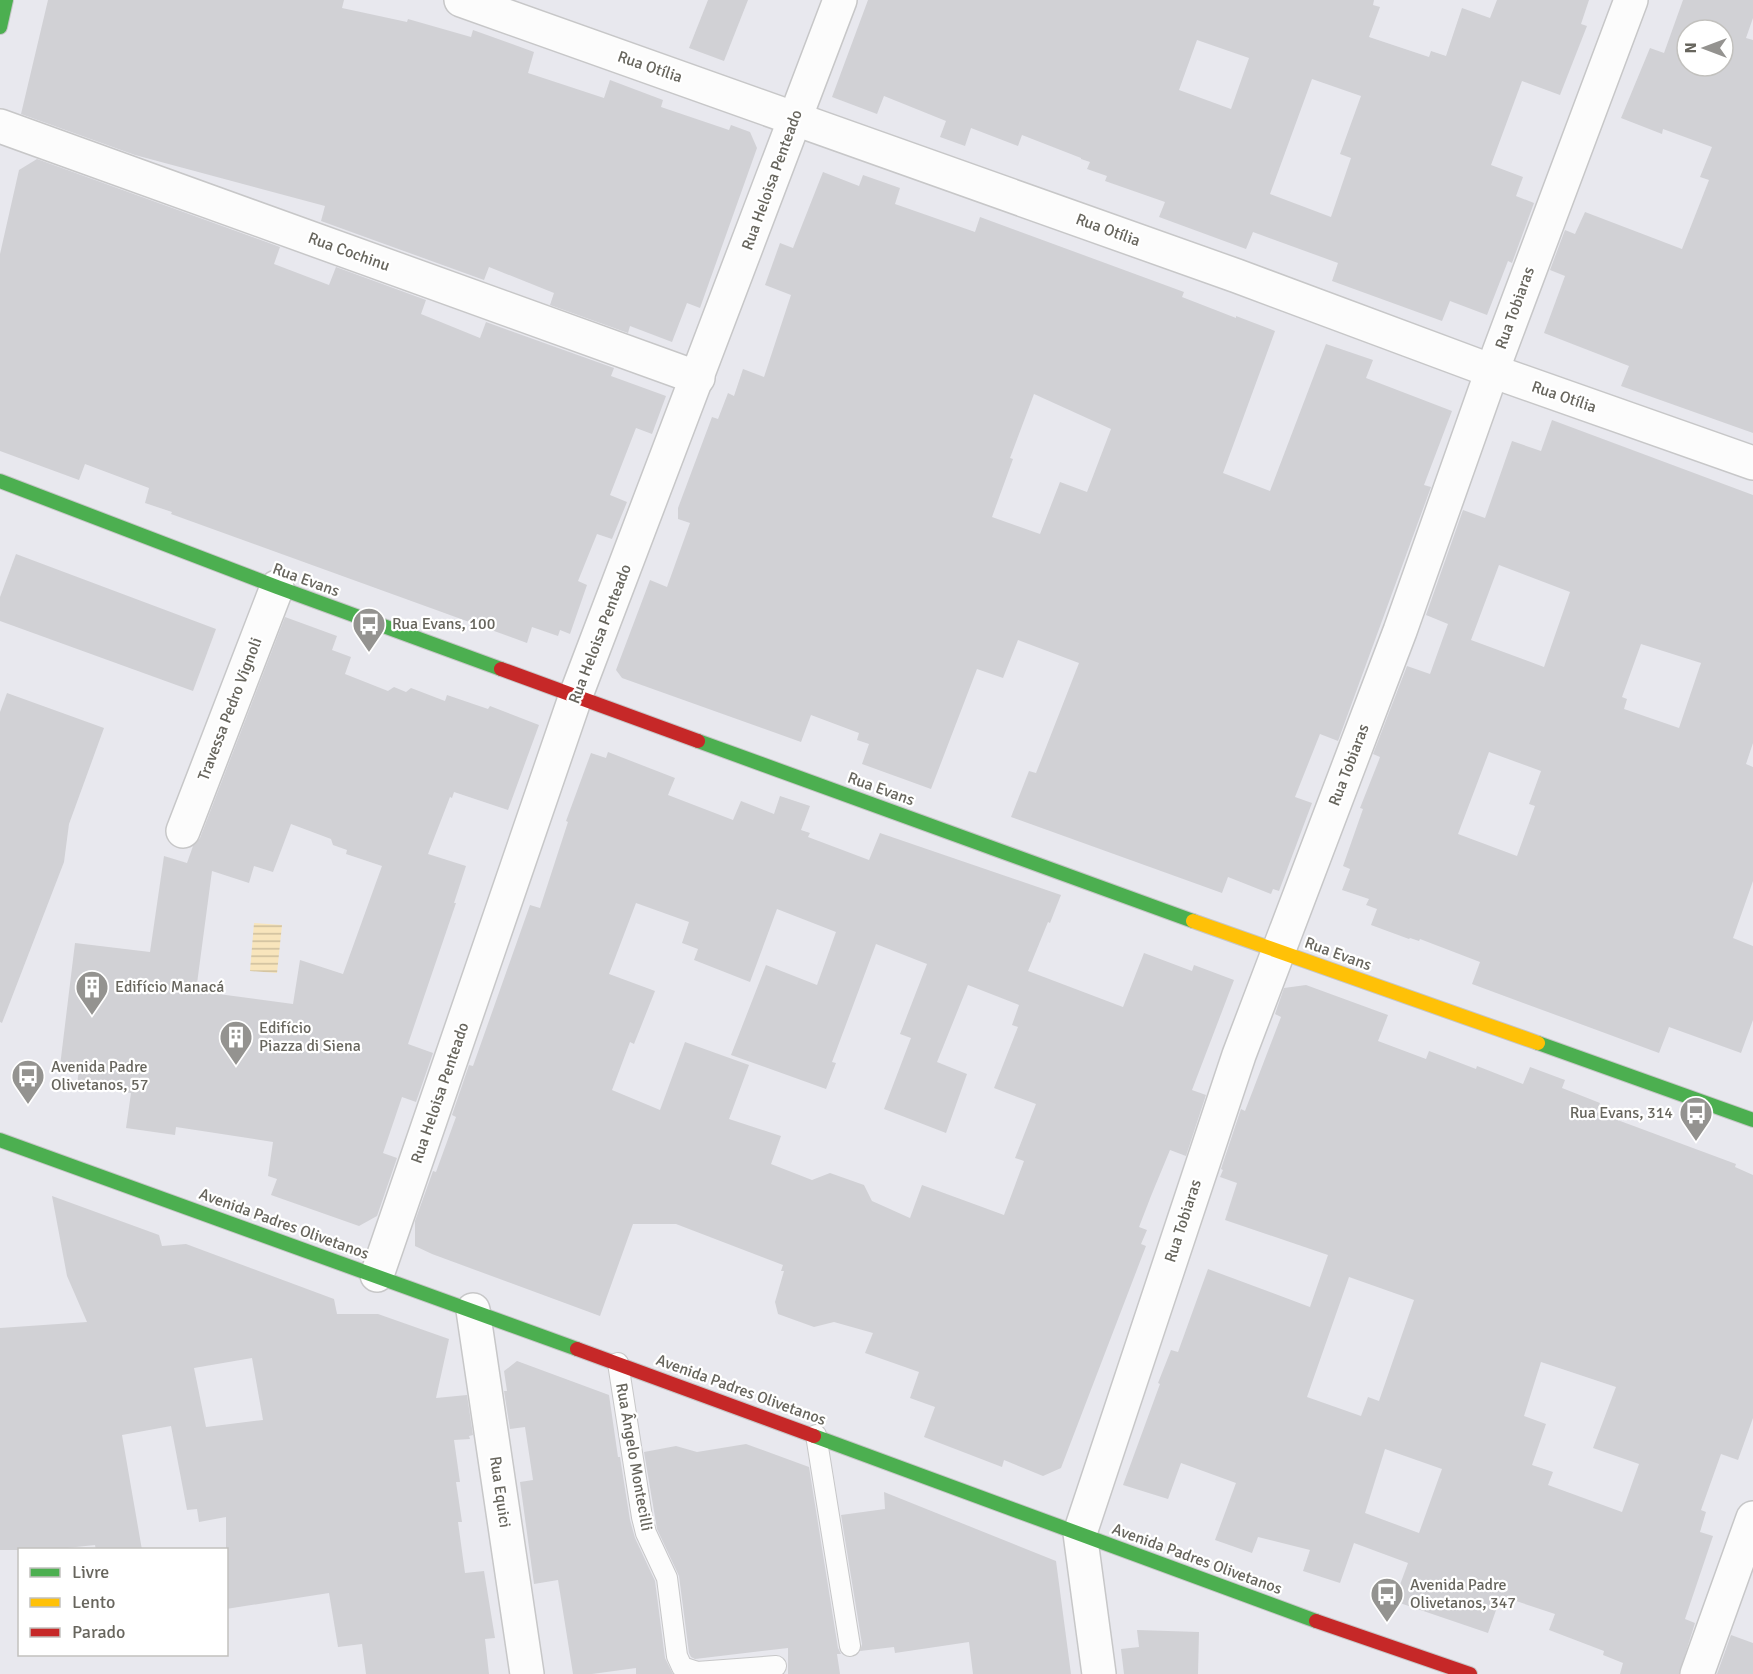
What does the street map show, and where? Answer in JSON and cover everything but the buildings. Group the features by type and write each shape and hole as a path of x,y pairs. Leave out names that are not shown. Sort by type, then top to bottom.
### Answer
{"street":[{"name":"Rua Heloisa Penteado","path":"377,1275 576,695 840,0"},
{"name":"Rua Tobiaras","path":"1080,1533 1239,1054 1400,631 1492,371 1630,0"},
{"name":"Rua Otília","path":"467,1 1238,276 1492,371 1753,463"},
{"name":"Rua Cochinu","path":"0,126 698,378"},
{"name":"Rua Evans","path":"0,481 278,587 1175,915 1753,1120"},
{"name":"Travessa Pedro Vignoli","path":"183,831 278,587"},
{"name":"Avenida Padres Olivetanos","path":"0,1140 816,1435 1355,1635 1470,1674"},
{"name":"Rua Equici","path":"473,1310 527,1674"},
{"path":"1697,1674 1753,1518"},
{"path":"1080,1533 1098,1674"}],"lane":[{"name":"Rua Ângelo Montecilli","path":"618,1363 642,1517 646,1533 667,1578 677,1656 682,1667 697,1672 776,1666"},
{"path":"816,1435 850,1646"}],"shaded area":[{"path":"254,923 282,925 277,973 250,971"}],"traffic: fast":[{"path":"0,27 6,0"},
{"path":"0,481 277,587 501,669"},
{"path":"698,741 1193,921"},
{"path":"1538,1043 1753,1120"},
{"path":"0,1140 577,1349"},
{"path":"814,1436 1316,1621"}],"traffic: slow":[{"path":"1193,921 1538,1043"}],"traffic: jam":[{"path":"501,669 698,741"},
{"path":"577,1349 814,1436"},
{"path":"1316,1621 1470,1674"}],"place":[{"name":"Rua Evans, 100","path":"369,653"},
{"name":"Edifício Manacá","path":"92,1016"},
{"name":"Edifício Piazza di Siena","path":"236,1066"},
{"name":"Avenida Padre Olivetanos, 57","path":"28,1105"},
{"name":"Rua Evans, 314","path":"1696,1142"},
{"name":"Avenida Padre Olivetanos, 347","path":"1387,1623"}]}
